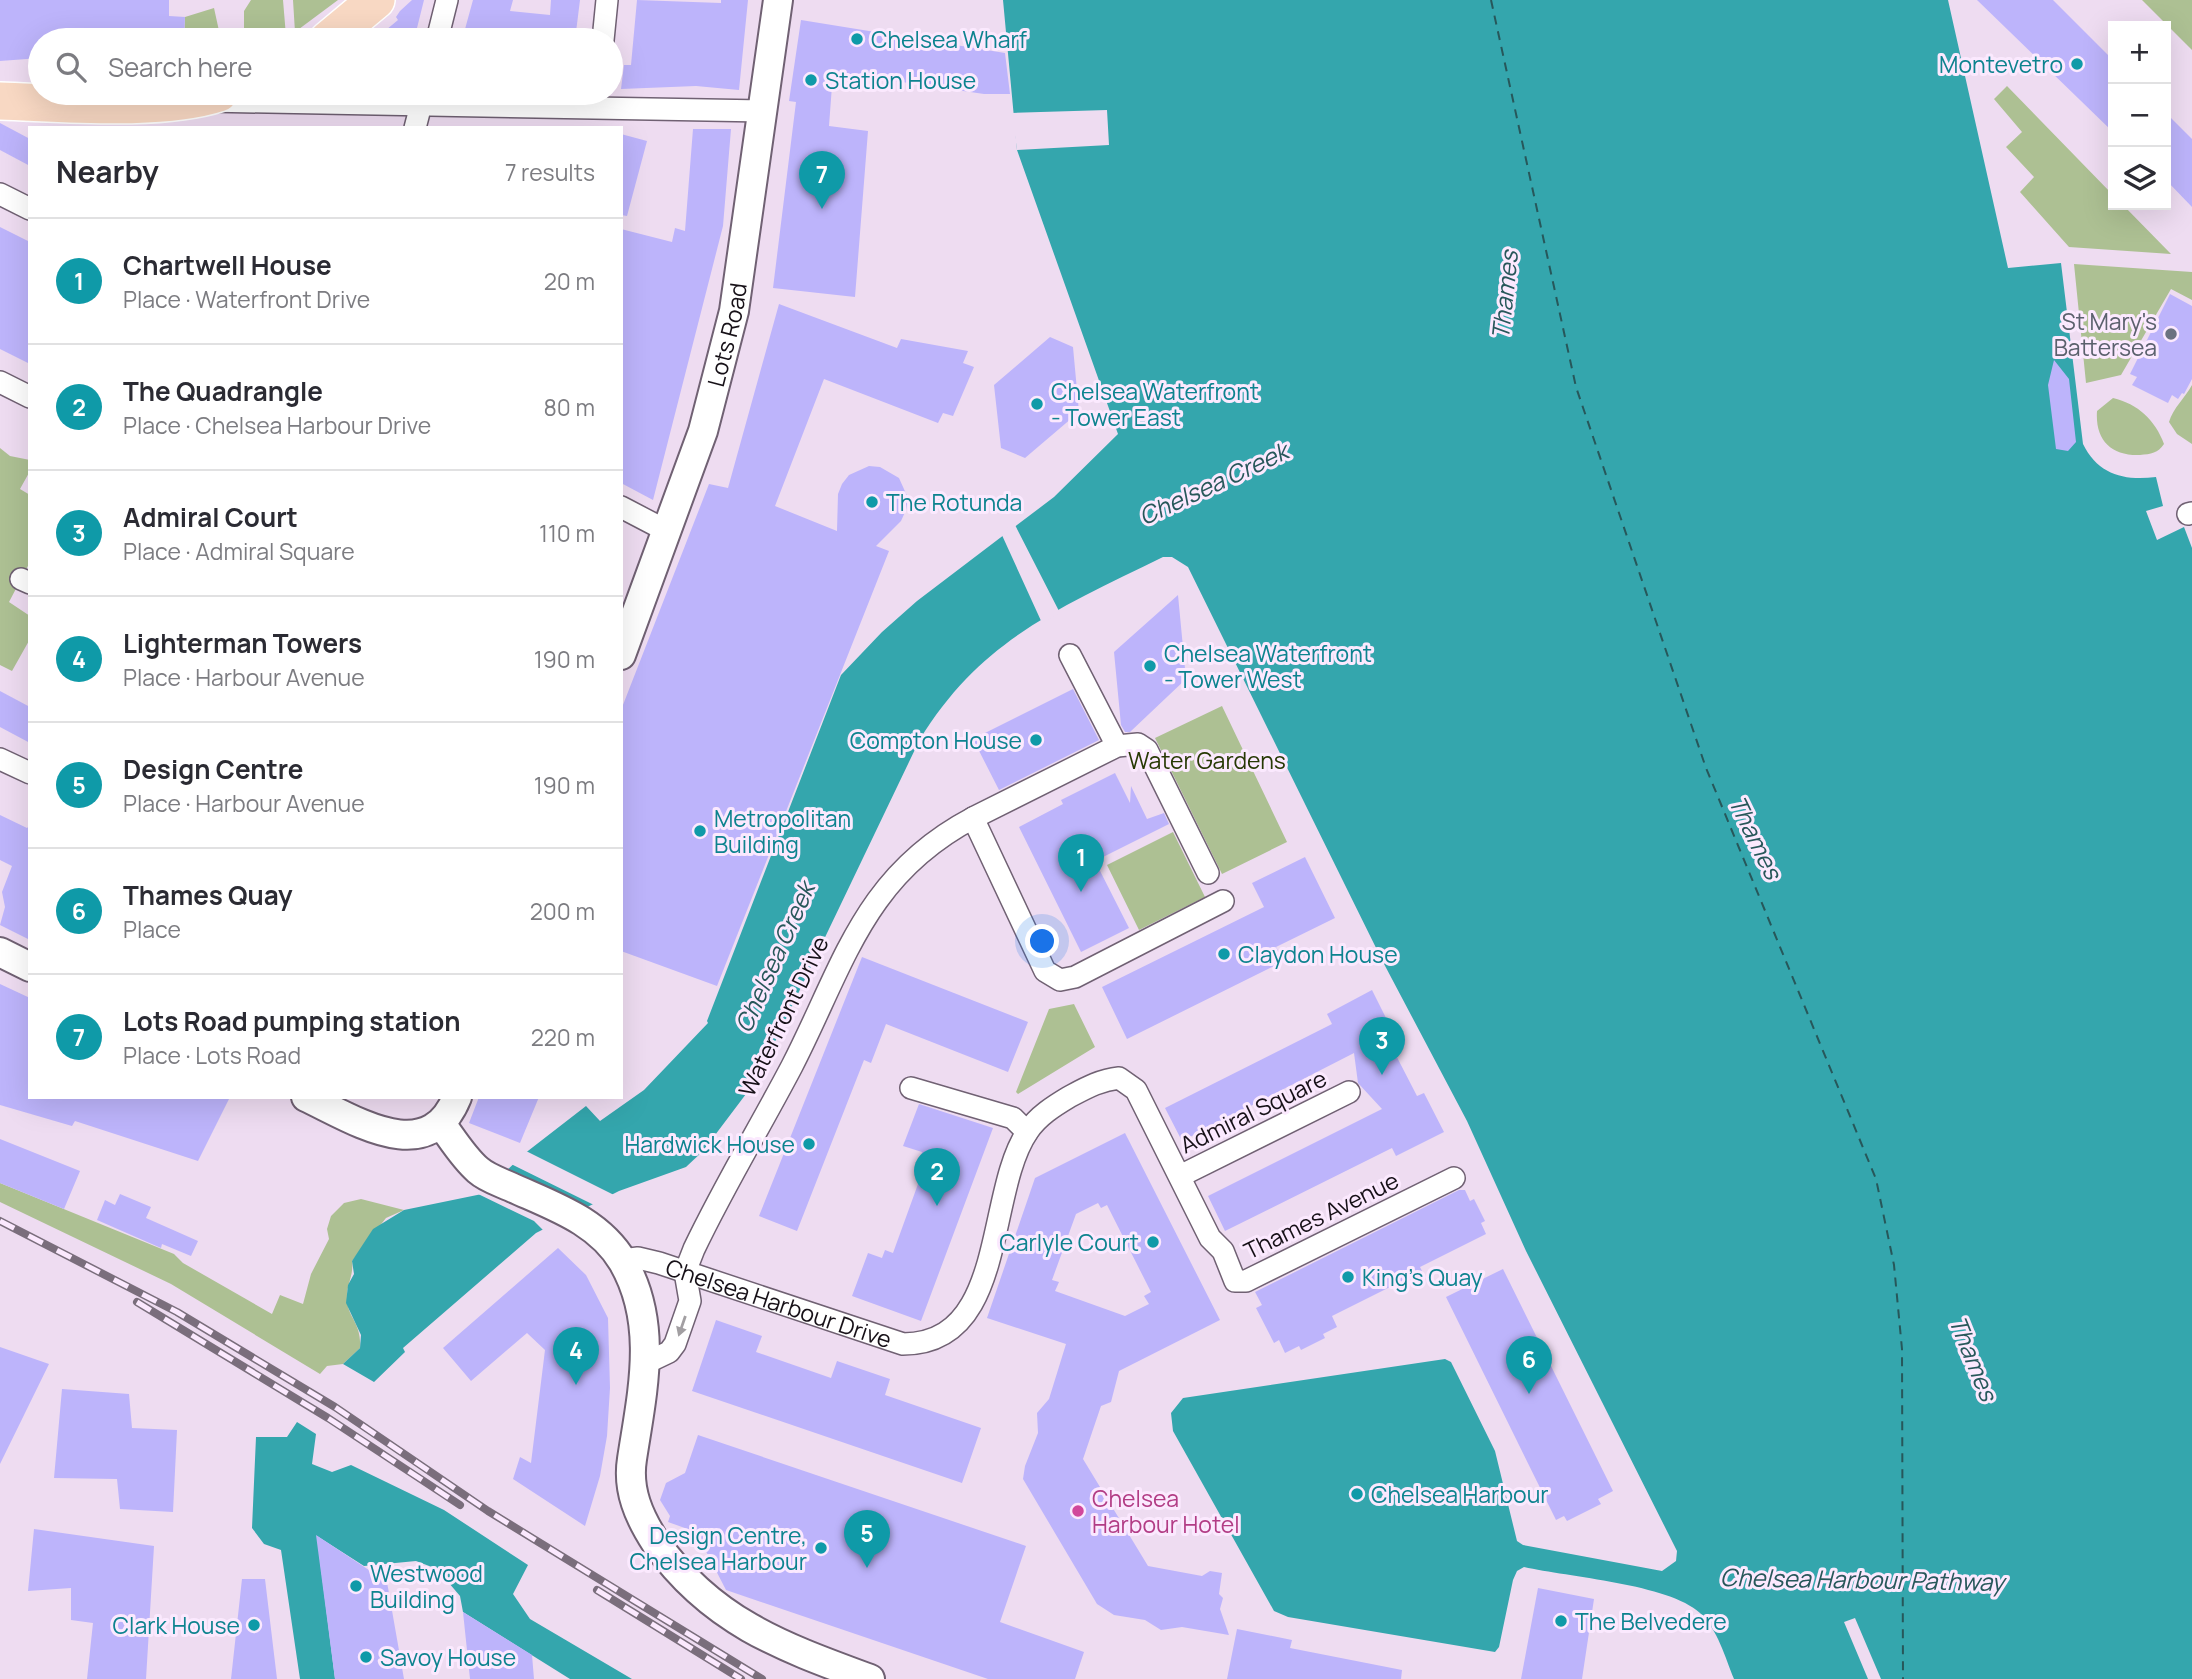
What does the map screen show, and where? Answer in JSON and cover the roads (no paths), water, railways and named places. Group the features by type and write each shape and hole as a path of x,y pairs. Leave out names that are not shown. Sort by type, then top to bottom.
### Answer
{"highway":[{"path":"342,28 376,0"},
{"path":"0,101 28,100"}],"street":[{"path":"440,28 447,0"},
{"path":"604,28 607,0"},
{"name":"Lots Road","path":"623,649 703,431 734,311 778,0"},
{"path":"416,126 421,105"},
{"path":"532,105 595,109 764,111"},
{"path":"0,194 28,208"},
{"path":"0,382 28,396"},
{"path":"623,509 665,530"},
{"path":"1070,655 1117,746 1138,744 1147,750 1208,873"},
{"name":"Waterfront Drive","path":"685,1272 710,1214 792,1066 849,942 887,886 921,853 951,830 1117,746"},
{"path":"0,759 28,772"},
{"path":"973,818 1045,971 1060,980 1075,977 1223,901"},
{"path":"0,952 28,966"},
{"name":"Chelsea Harbour Drive","path":"622,1260 638,1258 903,1344 921,1344 939,1337 971,1308 984,1279 1014,1158 1027,1132 1039,1118 1060,1102 1090,1085 1119,1078"},
{"name":"Thames Avenue","path":"1119,1078 1136,1090 1210,1238 1223,1251 1235,1281 1246,1281 1454,1178"},
{"path":"911,1088 1013,1118 1027,1132"},
{"name":"Admiral Square","path":"1180,1176 1349,1092"},
{"path":"310,1099 370,1126 398,1135 416,1136 442,1125 456,1099"},
{"path":"442,1125 468,1159 487,1176 598,1231 622,1260 639,1300 646,1363 644,1397 632,1460 631,1488 646,1527 672,1565 698,1593 743,1625 784,1646 870,1679"},
{"path":"646,1363 669,1352 676,1344 690,1301 685,1272"}],"water":[{"path":"1003,0 1948,0 2008,268 2061,263 2083,444 2096,463 2114,474 2134,478 2156,477 2163,506 2146,511 2157,540 2184,527 2192,548 2192,1679 1734,1679 1712,1627 1700,1613 1685,1603 1642,1588 1524,1567 1517,1571 1513,1580 1499,1647 1495,1652 1288,1617 1274,1611 1173,1431 1171,1413 1183,1398 1445,1359 1451,1362 1495,1451 1517,1541 1523,1545 1662,1571 1676,1561 1677,1551 1526,1251 1467,1121 1383,962 1188,567 1172,557 1163,557 1091,592 1027,629 970,675 944,704 920,739 772,1048 749,1090 703,1151 686,1167 619,1191 536,1233 403,1348 405,1352 374,1382 343,1364 360,1348 361,1335 346,1303 348,1285 354,1274 352,1261 373,1229 404,1210 482,1194 524,1154 586,1106 600,1121 644,1090 708,1023 841,675 882,632 917,601 1054,497 1118,434 1017,150"},
{"path":"297,1422 316,1434 312,1464 332,1472 351,1465 444,1510 528,1565 513,1594 530,1619 632,1679 570,1679 463,1612 460,1596 437,1569 416,1561 364,1566 317,1536 335,1679 300,1679 281,1550 264,1544 252,1528 256,1437 287,1437"}],"railway":[{"path":"0,1221 177,1312 335,1407 488,1511 762,1679"},
{"path":"137,1302 328,1418 460,1505"},
{"path":"597,1590 741,1679"}],"place":[{"name":"Chelsea Wharf","path":"857,39"},
{"name":"Montevetro","path":"2077,64"},
{"name":"Station House","path":"811,80"},
{"name":"Lots Road pumping station","path":"822,209"},
{"name":"St Mary's Battersea","path":"2171,334"},
{"name":"Chelsea Waterfront - Tower East","path":"1037,404"},
{"name":"The Rotunda","path":"872,502"},
{"name":"Chelsea Waterfront - Tower West","path":"1150,666"},
{"name":"Compton House","path":"1036,740"},
{"name":"Metropolitan Building","path":"700,831"},
{"name":"Chartwell House","path":"1081,892"},
{"name":"Claydon House","path":"1224,954"},
{"name":"Admiral Court","path":"1382,1075"},
{"name":"Hardwick House","path":"809,1144"},
{"name":"The Quadrangle","path":"937,1206"},
{"name":"Carlyle Court","path":"1153,1242"},
{"name":"King's Quay","path":"1348,1277"},
{"name":"Lighterman Towers","path":"576,1385"},
{"name":"Thames Quay","path":"1529,1394"},
{"name":"Chelsea Harbour","path":"1357,1494"},
{"name":"Chelsea Harbour Hotel","path":"1078,1511"},
{"name":"Design Centre, Chelsea Harbour","path":"821,1548"},
{"name":"Design Centre","path":"867,1568"},
{"name":"Westwood Building","path":"356,1586"},
{"name":"The Belvedere","path":"1561,1621"},
{"name":"Clark House","path":"254,1625"},
{"name":"Savoy House","path":"366,1657"}],"water label":[{"name":"Thames","path":"1504,295"},
{"name":"Chelsea Creek","path":"1213,483"},
{"name":"Thames","path":"1756,837"},
{"name":"Chelsea Creek","path":"774,957"},
{"name":"Thames","path":"1974,1358"},
{"name":"Chelsea Harbour Pathway","path":"1862,1579"}],"park label":[{"name":"Water Gardens","path":"1207,760"}]}
